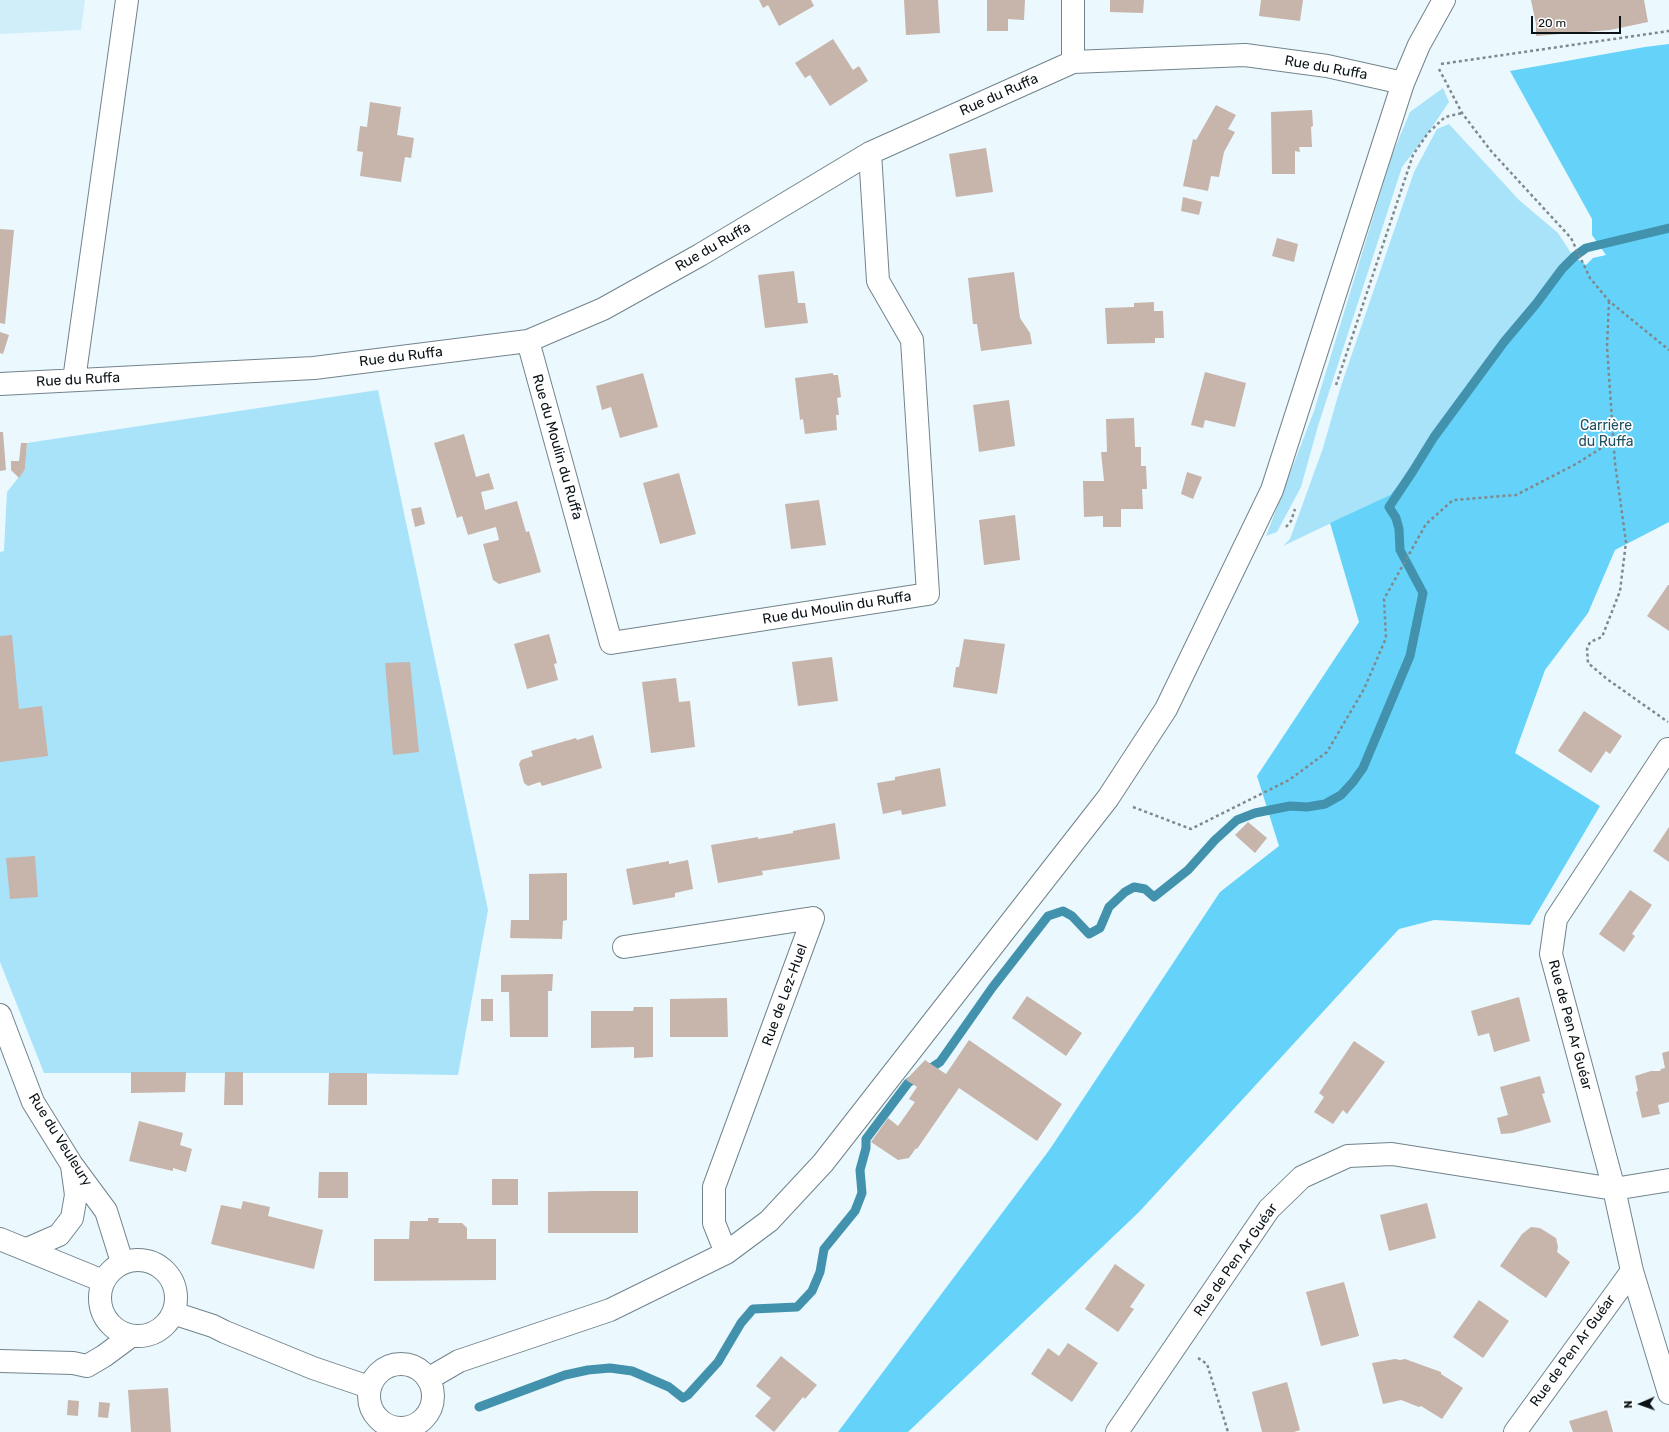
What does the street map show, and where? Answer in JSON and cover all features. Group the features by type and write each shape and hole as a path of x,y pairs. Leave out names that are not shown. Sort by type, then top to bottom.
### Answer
{"street":[{"path":"74,380 127,0"},
{"path":"1073,0 1073,62"},
{"path":"428,1379 459,1361 610,1310 726,1253 769,1221 823,1163 1108,798 1166,709 1272,490 1403,82 1419,44 1444,0"},
{"name":"Rue du Ruffa","path":"0,384 314,368 528,341 610,306 700,255 870,153 1073,62 1245,55 1327,66 1403,82"},
{"name":"Rue du Moulin du Ruffa","path":"528,341 611,643 928,594 912,340 878,281 870,153"},
{"name":"Rue de Pen Ar Guéar","path":"1668,749 1556,919 1551,954 1614,1189 1632,1270 1669,1393"},
{"name":"Rue de Lez-Huel","path":"624,947 813,918 714,1187 714,1223 726,1253"},
{"name":"Rue du Veuleury","path":"0,1015 33,1102 72,1165 106,1211 122,1262"},
{"name":"Rue de Pen Ar Guéar","path":"1118,1432 1269,1209 1302,1177 1348,1156 1392,1154 1614,1189 1669,1180"},
{"path":"27,1249 59,1234 72,1218 76,1195 72,1165"},
{"path":"0,1239 103,1281"},
{"path":"137,1259 152,1262 165,1270 174,1283 176,1298 173,1313 166,1324 156,1332 144,1336 131,1336 120,1332 110,1325 104,1316 100,1304 100,1292 103,1281 111,1270 122,1262 137,1259"},
{"name":"Rue de Pen Ar Guéar","path":"1515,1432 1632,1270"},
{"path":"173,1313 213,1326 313,1368 369,1387"},
{"path":"0,1361 73,1363 87,1366 104,1356 131,1336"},
{"path":"396,1364 414,1367 428,1379 433,1394 427,1427 390,1427 376,1418 369,1404 369,1387 379,1371 396,1364"}],"path":[{"path":"1669,31 1436,65 1462,113 1491,151 1571,238 1590,278 1609,301 1669,350"},
{"path":"1336,386 1413,155 1428,134 1445,117 1462,113"},
{"path":"1609,301 1607,347 1615,463 1626,542 1620,591 1602,637 1590,642 1587,649 1588,663 1607,679 1668,723 1668,749"},
{"path":"1108,798 1191,829 1290,780 1327,752 1364,689 1386,638 1384,599 1426,524 1454,500 1516,495 1576,464 1614,440"},
{"path":"1282,532 1291,520 1296,506"},
{"path":"1177,1345 1207,1364 1228,1432"}],"shaded area":[{"path":"0,0 85,0 81,30 0,34"},
{"path":"1443,88 1449,102 1402,167 1318,426 1301,487 1277,532 1266,536 1314,411 1392,155 1410,112"},
{"path":"1449,124 1519,200 1558,233 1573,256 1553,277 1511,328 1462,396 1436,428 1412,468 1390,495 1283,546 1290,539 1323,448 1340,389 1414,172 1437,129"},
{"path":"378,390 488,910 458,1075 329,1073 44,1073 0,962 0,552 4,551 7,492 25,469 27,443"}],"green space":[{"name":"Carrière du Ruffa","path":"1669,44 1669,522 1615,550 1588,613 1545,670 1515,753 1600,806 1530,925 1434,920 1399,929 1139,1212 908,1432 838,1432 1050,1149 1220,892 1279,846 1257,776 1359,622 1330,523 1390,495 1412,468 1436,428 1462,396 1511,328 1553,277 1573,256 1586,265 1593,258 1606,255 1592,235 1592,219 1510,71"}],"building":[{"path":"759,0 811,0 814,6 779,26 768,5 763,8"},
{"path":"904,0 938,0 940,33 906,35"},
{"path":"987,0 1025,0 1024,20 1008,19 1008,31 987,31"},
{"path":"1110,0 1144,0 1143,13 1110,12"},
{"path":"1261,0 1303,0 1300,21 1259,16"},
{"path":"1531,0 1644,0 1648,22 1610,30 1536,36 1536,24"},
{"path":"833,39 853,70 859,66 868,81 830,106 810,75 805,78 795,63"},
{"path":"370,102 401,107 397,135 414,138 411,158 405,157 401,182 360,176 363,152 357,151 360,126 367,127"},
{"path":"1216,105 1236,115 1228,129 1235,132 1224,152 1219,177 1211,176 1208,191 1183,186 1193,139 1196,140"},
{"path":"1312,110 1312,147 1299,147 1300,152 1295,151 1295,174 1272,174 1271,112"},
{"path":"986,148 993,192 956,197 949,154"},
{"path":"1183,197 1202,202 1199,215 1181,211"},
{"path":"0,229 14,230 5,324 0,323"},
{"path":"1277,238 1298,244 1294,262 1272,256"},
{"path":"794,271 798,303 805,303 808,323 765,328 758,275"},
{"path":"1014,272 1020,318 1030,333 1032,344 981,351 977,324 973,324 968,278"},
{"path":"1154,302 1154,311 1163,311 1164,338 1155,338 1155,343 1107,344 1105,308 1134,307 1134,303"},
{"path":"0,332 9,335 3,354 0,353"},
{"path":"1205,372 1246,383 1235,427 1205,420 1203,428 1191,425"},
{"path":"643,373 658,427 620,438 611,407 602,410 596,386"},
{"path":"833,373 833,375 838,375 841,397 837,398 839,415 836,415 837,430 805,434 803,419 800,420 795,378"},
{"path":"1009,400 1015,446 979,452 973,405"},
{"path":"1134,418 1135,447 1141,447 1141,466 1146,466 1147,489 1142,489 1143,509 1121,509 1121,527 1103,527 1103,516 1084,517 1083,481 1104,481 1101,452 1107,452 1106,419"},
{"path":"0,432 3,432 6,470 0,471"},
{"path":"464,434 476,477 489,473 494,489 481,492 485,510 517,501 526,532 529,531 541,572 499,584 493,580 483,544 499,540 496,527 468,535 462,516 457,518 434,443"},
{"path":"21,443 27,443 25,469 19,478 11,470 11,461 19,461"},
{"path":"1187,472 1202,477 1193,499 1181,494"},
{"path":"679,473 696,534 660,544 643,483"},
{"path":"819,500 826,545 791,549 785,504"},
{"path":"421,507 425,524 415,527 411,509"},
{"path":"1015,515 1020,560 984,565 979,520"},
{"path":"1669,585 1669,631 1647,616"},
{"path":"549,634 557,663 554,664 558,680 527,689 514,644"},
{"path":"12,635 19,709 42,706 48,756 0,762 0,636"},
{"path":"964,639 1005,644 997,694 953,687 956,667 959,667"},
{"path":"832,657 838,701 798,706 792,662"},
{"path":"410,662 419,752 393,755 385,663"},
{"path":"676,678 679,702 690,701 695,747 651,753 642,682"},
{"path":"1584,711 1622,736 1610,754 1606,751 1591,773 1558,751"},
{"path":"593,735 602,768 542,786 540,782 528,786 524,783 519,764 521,760 533,756 531,751 576,738 577,740"},
{"path":"940,768 946,806 902,815 901,810 883,814 877,783 895,780 895,777"},
{"path":"1248,822 1267,838 1255,853 1235,835"},
{"path":"835,823 840,859 762,871 763,875 718,883 711,845 793,833 793,831"},
{"path":"1669,827 1669,862 1653,851"},
{"path":"35,856 38,897 10,899 6,858"},
{"path":"688,860 693,889 675,893 675,897 633,905 626,869 669,861 669,864"},
{"path":"567,873 567,920 563,921 562,939 510,938 511,920 529,920 529,874"},
{"path":"1630,890 1652,905 1632,934 1635,936 1624,952 1599,934"},
{"path":"553,974 552,991 548,991 548,1037 510,1037 509,992 501,992 501,975"},
{"path":"1027,996 1082,1033 1066,1056 1012,1018"},
{"path":"1519,997 1530,1041 1494,1052 1489,1033 1478,1036 1471,1011"},
{"path":"727,998 728,1037 670,1037 670,999"},
{"path":"481,999 493,999 493,1021 481,1021"},
{"path":"634,1007 653,1007 653,1057 634,1058 634,1047 591,1048 591,1011 633,1011"},
{"path":"969,1040 1062,1104 1037,1141 959,1088 917,1149 916,1148 909,1158 898,1160 871,1142 888,1118 898,1126 915,1102 909,1099 917,1087 906,1080 925,1060 946,1074"},
{"path":"1354,1041 1385,1062 1347,1114 1343,1110 1333,1124 1314,1112 1324,1097 1319,1093"},
{"path":"1669,1051 1669,1102 1658,1105 1660,1114 1642,1118 1636,1092 1638,1091 1635,1076 1651,1071 1660,1071 1661,1069 1665,1068 1662,1053"},
{"path":"131,1072 186,1072 185,1092 131,1093"},
{"path":"225,1072 243,1072 243,1105 224,1105"},
{"path":"329,1073 367,1073 367,1105 328,1105"},
{"path":"1540,1076 1545,1093 1542,1094 1551,1122 1513,1133 1501,1134 1497,1118 1508,1115 1500,1087"},
{"path":"139,1121 183,1133 180,1145 192,1149 186,1172 173,1168 173,1171 129,1161"},
{"path":"319,1172 348,1172 348,1198 318,1198"},
{"path":"492,1179 518,1179 518,1205 492,1205"},
{"path":"638,1191 638,1233 548,1233 548,1192"},
{"path":"243,1201 270,1207 268,1216 323,1230 314,1269 211,1244 221,1205 241,1209"},
{"path":"1427,1203 1436,1238 1389,1251 1380,1215"},
{"path":"428,1218 439,1218 438,1223 462,1223 467,1228 467,1239 496,1239 496,1280 374,1281 374,1239 409,1239 410,1221 428,1221"},
{"path":"1531,1227 1540,1228 1556,1238 1558,1247 1557,1252 1570,1262 1546,1298 1500,1266 1522,1234"},
{"path":"1115,1264 1145,1285 1130,1307 1134,1309 1118,1332 1085,1309"},
{"path":"1344,1282 1359,1336 1321,1346 1306,1292"},
{"path":"1479,1300 1509,1321 1483,1358 1453,1337"},
{"path":"1068,1343 1098,1363 1072,1402 1031,1374 1048,1348 1059,1356"},
{"path":"781,1356 817,1385 805,1399 803,1397 774,1432 755,1416 771,1398 756,1386"},
{"path":"1395,1359 1405,1359 1441,1372 1441,1374 1463,1388 1442,1419 1421,1406 1419,1407 1401,1400 1383,1404 1372,1363"},
{"path":"1287,1382 1300,1430 1294,1432 1262,1432 1252,1392"},
{"path":"168,1388 171,1432 131,1432 128,1390"},
{"path":"68,1400 79,1401 78,1416 67,1415"},
{"path":"99,1402 110,1403 108,1418 98,1417"},
{"path":"1607,1410 1613,1432 1573,1432 1569,1421"}],"waterway":[{"path":"479,1407 565,1375 588,1370 610,1368 632,1371 669,1387 683,1398 688,1395 718,1362 741,1323 753,1309 797,1307 812,1291 820,1272 824,1249 855,1211 862,1193 860,1170 866,1148 866,1139 908,1083 940,1062 992,988 1048,916 1063,911 1072,916 1089,934 1100,928 1109,907 1125,892 1134,887 1145,889 1154,897 1188,870 1215,840 1237,820 1255,813 1290,806 1307,807 1325,804 1341,795 1363,768 1410,656 1423,593 1400,550 1399,529 1396,518 1389,507 1434,437 1504,342 1536,304 1562,269 1575,256 1586,248 1669,228"}]}
